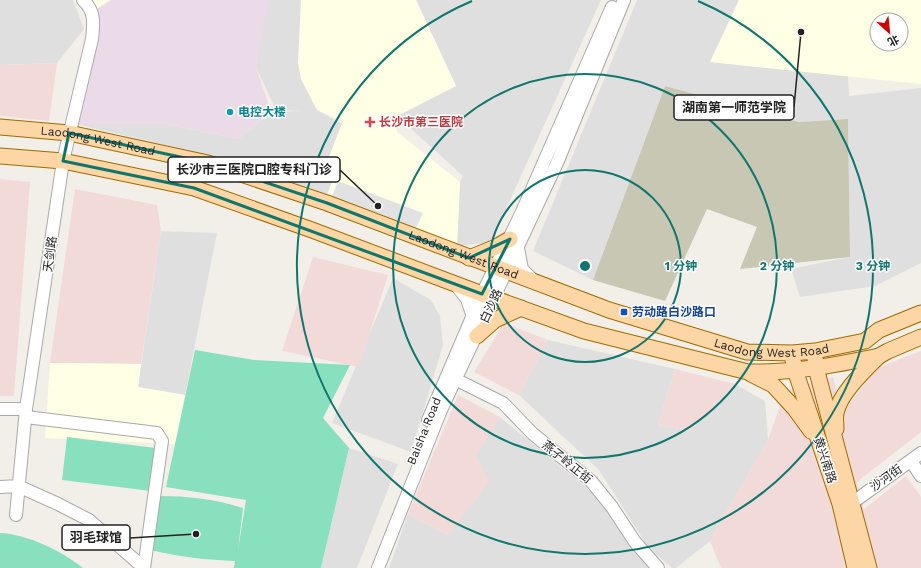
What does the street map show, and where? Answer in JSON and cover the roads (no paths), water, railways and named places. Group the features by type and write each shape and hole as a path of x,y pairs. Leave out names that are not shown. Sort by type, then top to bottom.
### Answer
{"main road":[{"name":"Laodong West Road","path":"0,127 69,133 208,163 327,203 501,271 609,310 747,352 792,353 815,351 865,341 878,330 921,313"},
{"name":"Laodong West Road","path":"0,156 63,161 194,188 584,331 748,372 770,373 816,368 879,356 888,350 921,338"},
{"path":"468,258 496,247 514,243"},
{"path":"477,336 495,320 521,308"},
{"name":"黄兴南路","path":"815,351 816,368 829,448 855,568"},
{"name":"黄兴南路","path":"792,353 795,370 852,503 869,568"},
{"path":"829,448 836,413 847,390 879,356"},
{"path":"748,372 773,385 829,448"}],"street":[{"name":"天剑路","path":"16,515 26,413 63,161 92,39 94,19 90,6 83,0"},
{"name":"白沙路","path":"378,568 455,380 477,336 488,297 514,243 615,0"},
{"name":"白沙路","path":"514,243 557,163 624,0"},
{"path":"514,243 522,269 536,284"},
{"path":"455,284 467,299 472,317"},
{"name":"Baisha Road","path":"370,568 434,406 472,317 488,297"},
{"name":"燕子岭正街","path":"455,380 503,403 532,434 591,481 612,507 635,542 658,568"},
{"path":"0,409 157,433 162,441 144,568"},
{"name":"沙河街","path":"852,503 921,454"},
{"path":"911,461 921,476"},
{"path":"0,487 18,486 89,520 144,568"}],"place":[{"name":"湖南第一师范学院","path":"801,32"},
{"name":"电控大楼","path":"230,112"},
{"name":"长沙市第三医院","path":"370,122"},
{"name":"长沙市三医院口腔专科门诊","path":"378,206"},
{"name":"劳动路白沙路口","path":"624,312"},
{"name":"羽毛球馆","path":"196,534"}]}
